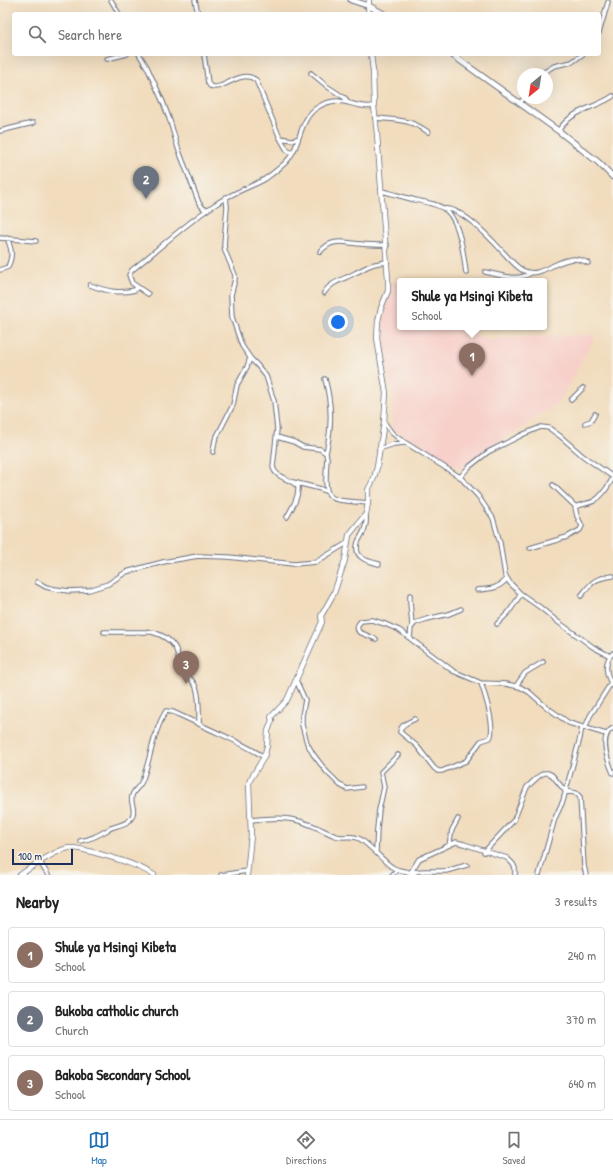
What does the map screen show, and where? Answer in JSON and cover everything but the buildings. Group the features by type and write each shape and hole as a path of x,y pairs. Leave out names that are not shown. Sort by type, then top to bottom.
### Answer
{"main road":[{"path":"351,0 369,3 381,12"},
{"path":"454,56 517,101"},
{"path":"521,104 598,162 613,177"}],"street":[{"path":"111,0 118,12"},
{"path":"195,0 198,12"},
{"path":"601,26 608,2"},
{"path":"107,59 119,56"},
{"path":"140,56 163,102 178,148 199,203 204,208 208,209"},
{"path":"204,56 208,83 210,86 216,87 245,76 249,76 256,80 280,138 287,150 292,153"},
{"path":"370,56 373,71 374,106 387,245 388,287 380,312 377,331 386,393 384,422 376,473 368,490 366,526 359,541 357,550 363,559 379,564"},
{"path":"551,68 572,62 580,56"},
{"path":"311,73 328,88 345,98 348,102"},
{"path":"558,131 571,117 606,101 613,96"},
{"path":"148,294 132,283 129,275 132,270 208,209 226,197 265,179 288,160 307,117 316,108 326,102 335,101 374,106"},
{"path":"375,118 409,121 428,132"},
{"path":"0,131 33,123"},
{"path":"280,138 292,140 297,139"},
{"path":"382,191 444,209 453,210 472,222 518,267 531,273"},
{"path":"226,197 228,207 224,244 235,275 231,294 232,317 242,346 250,358 263,372 274,401 277,429 274,450 274,470 277,474 298,486 298,492 287,517"},
{"path":"444,209 455,223 464,251 466,273"},
{"path":"0,238 36,241"},
{"path":"0,270 8,267 11,258 12,252 7,238"},
{"path":"320,252 325,246 338,241 387,245"},
{"path":"485,272 511,278 525,276 567,260 574,259 588,263"},
{"path":"324,292 331,285 357,273 366,267 387,262"},
{"path":"90,285 106,290 120,292 135,290 137,287"},
{"path":"213,452 215,440 233,405 237,385 247,367 250,358"},
{"path":"325,379 331,410 330,436 326,453 327,492 330,497 336,500 368,503"},
{"path":"571,400 583,388"},
{"path":"585,423 591,421 595,414"},
{"path":"384,422 392,433 405,443 417,449 460,477 478,496 494,522 500,543 505,575 521,594 593,646 612,654 606,666 606,672 612,683 584,727 563,801 555,818 539,875"},
{"path":"460,477 469,467 488,452 541,426 548,428 560,436 583,456 613,478 599,498 576,507"},
{"path":"276,437 294,442 302,447 320,449 326,453"},
{"path":"379,449 394,444 405,443"},
{"path":"290,481 327,492"},
{"path":"530,548 567,537 580,530 582,526 575,509 576,507 553,485"},
{"path":"221,875 247,873 251,834 250,782 264,757 267,746 268,732 272,720 271,717 287,700 322,622 321,616 334,593 345,560 349,535 366,514"},
{"path":"36,582 46,587 55,589 69,591 89,590 108,584 126,572 163,562 198,556 228,557 294,564 312,563 347,543"},
{"path":"581,596 595,580 613,576"},
{"path":"477,590 498,587 507,579"},
{"path":"497,624 509,612 521,594"},
{"path":"410,595 412,625 410,630 410,638"},
{"path":"412,625 418,621 449,614 461,609"},
{"path":"376,639 359,632 358,627 361,621 369,620 385,624 402,632 453,671 481,683 516,686 529,692 545,706 566,720 606,734"},
{"path":"104,632 152,632 170,640 177,651 180,666 196,686 199,724"},
{"path":"516,686 525,674 543,662"},
{"path":"296,680 305,700 302,725 307,743 313,754 326,771 340,785 347,789 362,787"},
{"path":"415,719 404,724 400,729 400,732 417,746 434,768 438,771 442,771 464,762 479,743 490,738 492,734 492,725 486,697 481,683"},
{"path":"80,841 98,836 127,822 134,813 131,802 132,795 142,781 153,744 166,711 173,712 245,745 264,757"},
{"path":"613,728 606,734 605,742 613,773"},
{"path":"376,852 379,810 384,787 381,772 398,755"},
{"path":"484,852 512,823 527,787 539,776 544,773 548,773 552,775 565,791 576,793 580,798 584,866 586,875"},
{"path":"250,820 281,818 300,821 344,838 352,836 357,837 392,867 397,870 413,874 425,870 446,872 467,865"},
{"path":"449,845 452,830 458,819"},
{"path":"413,874 419,859 453,843 459,843 484,852 503,856 510,860 515,868 515,875"},
{"path":"20,875 55,853 68,848 89,851 133,864 154,875"},
{"path":"40,862 48,875"},
{"path":"392,875 397,870"}],"shaded area":[{"path":"391,282 397,282 397,330 469,330 487,340 517,337 596,335 558,403 461,468 392,430 393,396 383,358 383,319 387,301 393,295"}],"place":[{"name":"Bukoba catholic church","path":"146,199"},
{"name":"Shule ya Msingi Kibeta","path":"472,376"},
{"name":"Bakoba Secondary School","path":"186,684"}]}
